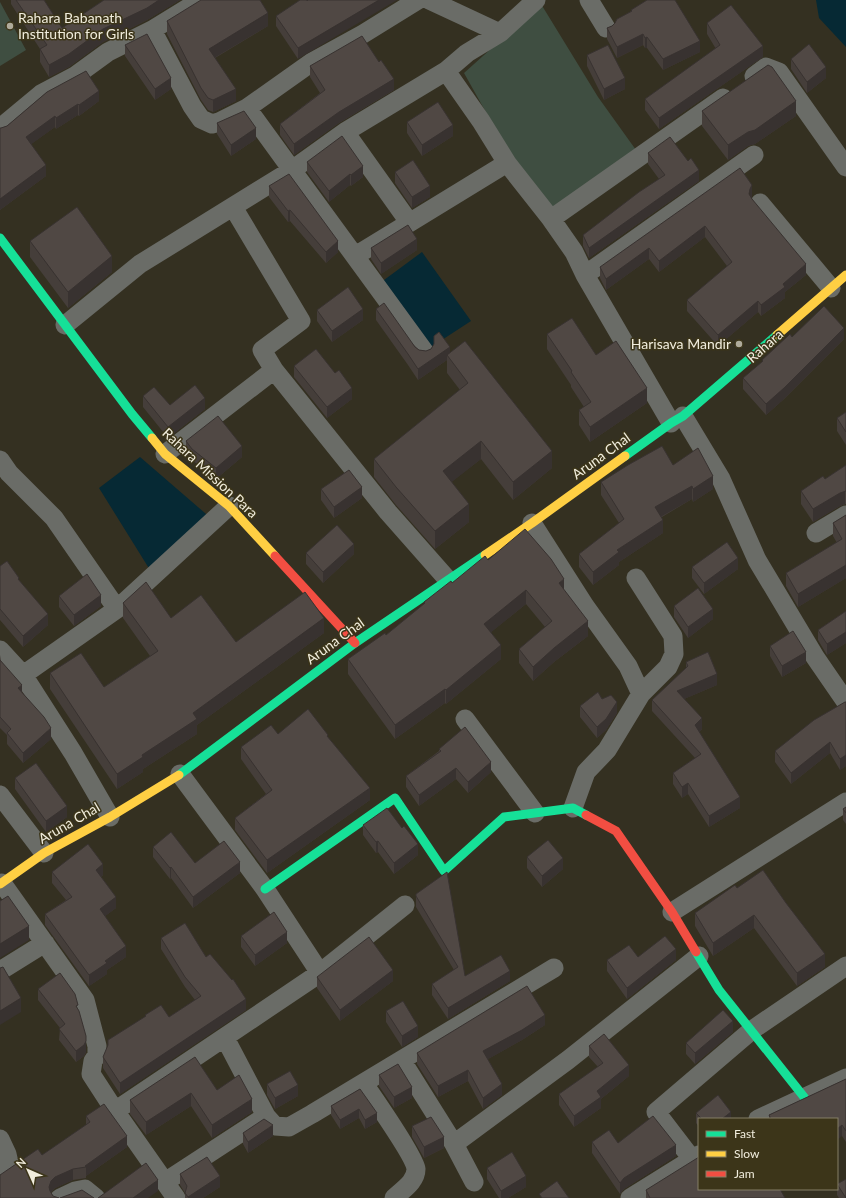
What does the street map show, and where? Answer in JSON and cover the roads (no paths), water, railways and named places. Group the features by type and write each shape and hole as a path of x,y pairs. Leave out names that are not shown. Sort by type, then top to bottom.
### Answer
{"street":[{"path":"0,128 41,94 75,76 108,52 152,30 201,0"},
{"path":"152,30 192,106 201,119 212,124 247,108 312,62 363,34 418,0"},
{"path":"429,0 500,34"},
{"path":"65,325 140,264 292,170 345,132 446,71 467,53 500,34 536,0"},
{"path":"589,0 606,28"},
{"path":"551,219 766,67 779,72 846,167"},
{"path":"446,71 481,121 507,163 551,219 574,252 585,275 677,420 721,479 757,560 815,657 846,702"},
{"path":"247,108 424,351"},
{"path":"345,132 409,222"},
{"path":"585,275 754,155"},
{"path":"355,256 507,163"},
{"path":"760,203 831,288"},
{"path":"234,206 301,321 262,350 274,370 388,512 448,580"},
{"name":"Rahara Mission Para","path":"0,238 132,414 165,454 229,506 355,643"},
{"name":"Rahara","path":"677,420 846,275"},
{"path":"165,454 274,370"},
{"name":"Aruna Chal","path":"1,884 44,853 180,774 355,643 532,523 677,420"},
{"path":"0,460 9,473 54,518 117,609"},
{"path":"24,676 117,609 229,506"},
{"path":"816,533 846,515"},
{"path":"532,523 585,606 628,666 641,694"},
{"path":"574,808 586,772 607,750 641,694 668,667 674,654 674,636 636,578"},
{"path":"0,650 24,676 73,753 110,816"},
{"path":"465,719 535,813"},
{"path":"180,774 265,889 320,973"},
{"path":"0,795 44,853"},
{"path":"265,889 395,798 444,871 504,817 574,808 616,830 672,912 719,990 804,1097"},
{"path":"672,912 846,802"},
{"path":"1,884 84,1000 97,1046 97,1055 93,1062 91,1074 176,1198"},
{"path":"115,1110 225,1038 320,973 405,905"},
{"path":"0,971 45,944"},
{"path":"454,1144 568,1060 699,956"},
{"path":"634,1197 695,1157 656,1112 752,1030 846,966"},
{"path":"225,1038 266,1116 275,1126 289,1127 364,1084 554,968"},
{"path":"402,1060 454,1144 474,1182"},
{"path":"760,1118 846,1078"},
{"path":"364,1084 410,1155 416,1169 412,1182 394,1198"},
{"path":"165,1182 266,1116"},
{"path":"0,1139 7,1154 9,1163 0,1172"},
{"path":"60,1198 75,1191 86,1189 96,1198"}],"water":[{"path":"816,0 846,0 846,47 819,18"},
{"path":"422,252 471,321 428,349 380,283"},
{"path":"140,457 213,520 150,570 99,488"}],"place":[{"name":"Rahara Babanath Institution for Girls","path":"10,26"},
{"name":"Harisava Mandir","path":"739,344"}]}
